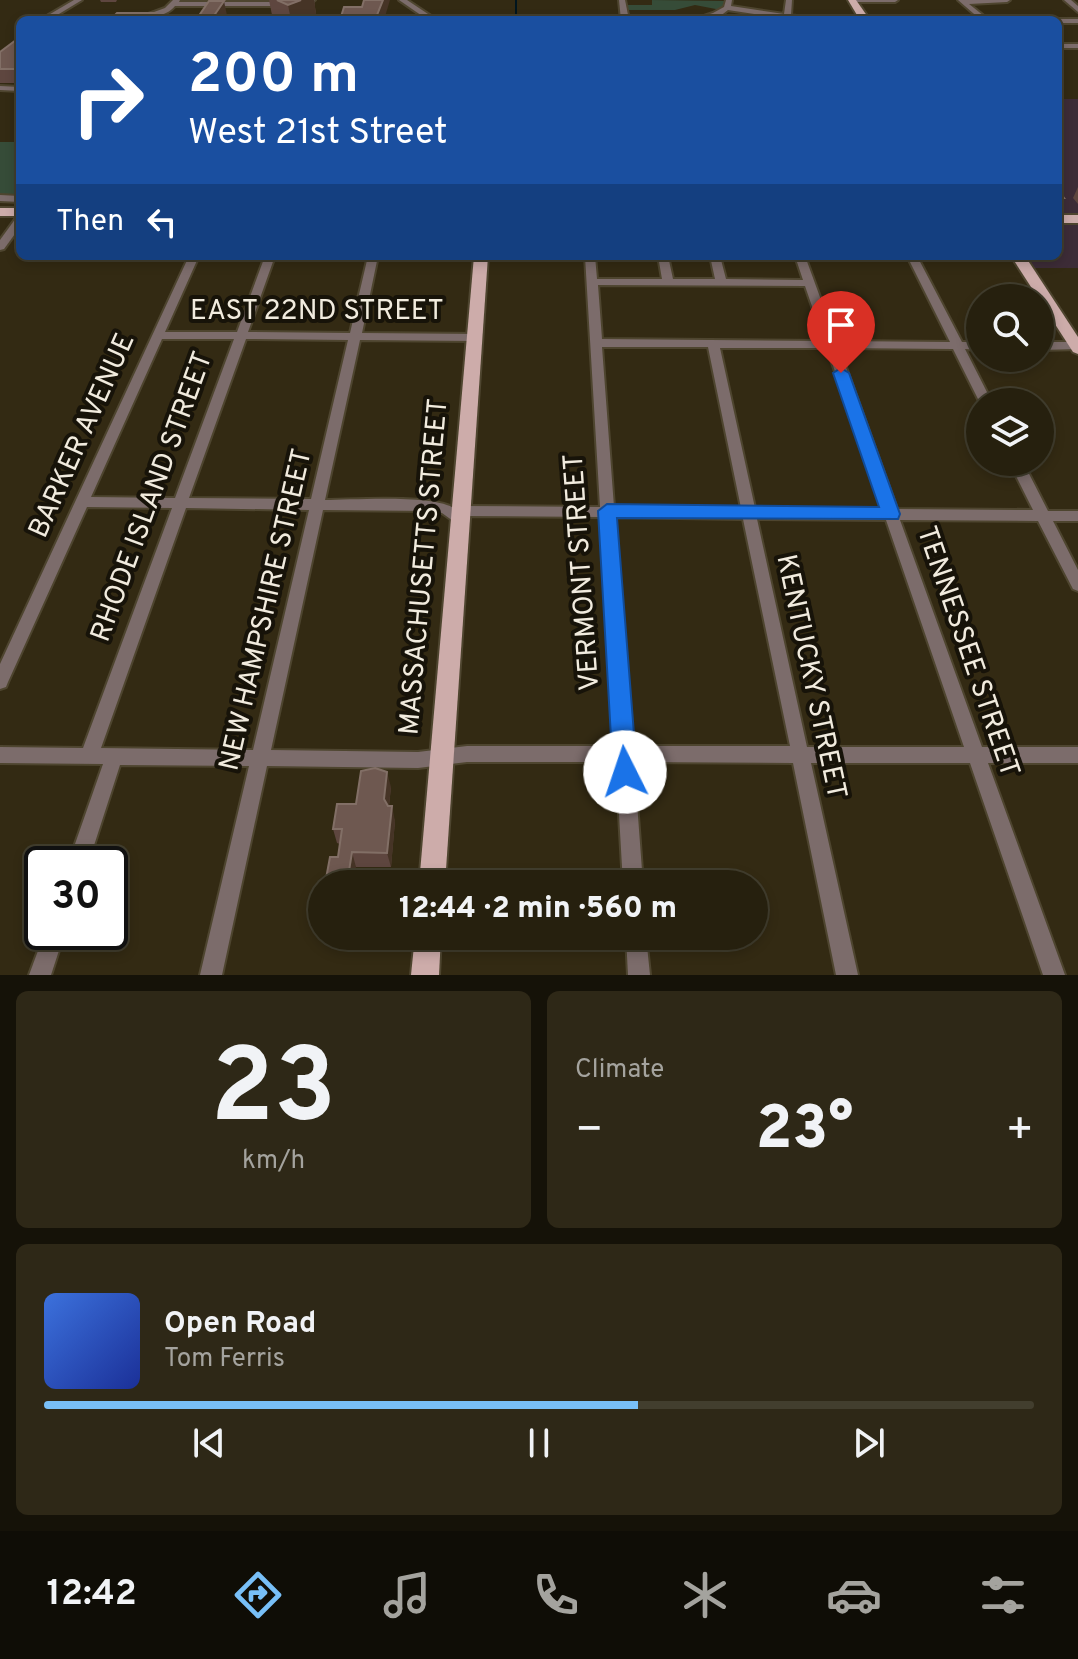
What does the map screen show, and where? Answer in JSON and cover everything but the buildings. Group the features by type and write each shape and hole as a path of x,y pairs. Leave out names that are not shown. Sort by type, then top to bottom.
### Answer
{"main road":[{"name":"MASSACHUSETTS STREET","path":"433,870 481,260"},
{"path":"1021,260 1077,348"},
{"path":"425,975 427,950"}],"street":[{"path":"51,16 79,0"},
{"path":"402,0 427,16"},
{"path":"852,0 895,0"},
{"path":"961,1 1007,0"},
{"path":"1067,0 1078,10"},
{"path":"961,1 980,16"},
{"path":"148,16 164,11 175,2 311,2"},
{"path":"212,14 221,4"},
{"path":"712,16 728,4 777,16"},
{"path":"0,247 16,223"},
{"name":"BARKER AVENUE","path":"0,682 192,260"},
{"name":"RHODE ISLAND STREET","path":"89,756 269,260"},
{"name":"NEW HAMPSHIRE STREET","path":"211,975 372,260"},
{"name":"VERMONT STREET","path":"590,260 632,870"},
{"path":"664,260 668,282"},
{"path":"716,260 721,283"},
{"name":"TENNESSEE STREET","path":"801,260 1054,975"},
{"path":"914,260 979,388"},
{"path":"592,282 809,283"},
{"name":"EAST 22ND STREET","path":"158,335 475,337"},
{"path":"596,343 966,345"},
{"name":"KENTUCKY STREET","path":"713,343 847,975"},
{"path":"1054,347 1077,348"},
{"path":"1023,476 1078,585"},
{"path":"82,502 1078,516"},
{"path":"0,755 418,760 467,754 1078,755"},
{"path":"84,846 114,757"},
{"path":"40,975 49,950"},
{"path":"637,950 639,975"}],"shaded area":[{"path":"1062,99 1078,99 1078,214 1062,214"},
{"path":"1062,223 1078,223 1078,268 1031,268 1027,260 1062,260"}],"green space":[{"path":"652,0 727,1 721,10 695,5 675,10 626,10 625,5 652,5"},
{"path":"0,142 16,142 16,197 0,196"}],"waterway":[{"path":"516,0 516,16"}],"route":[{"path":"625,772 607,511 891,514 841,373"}]}
